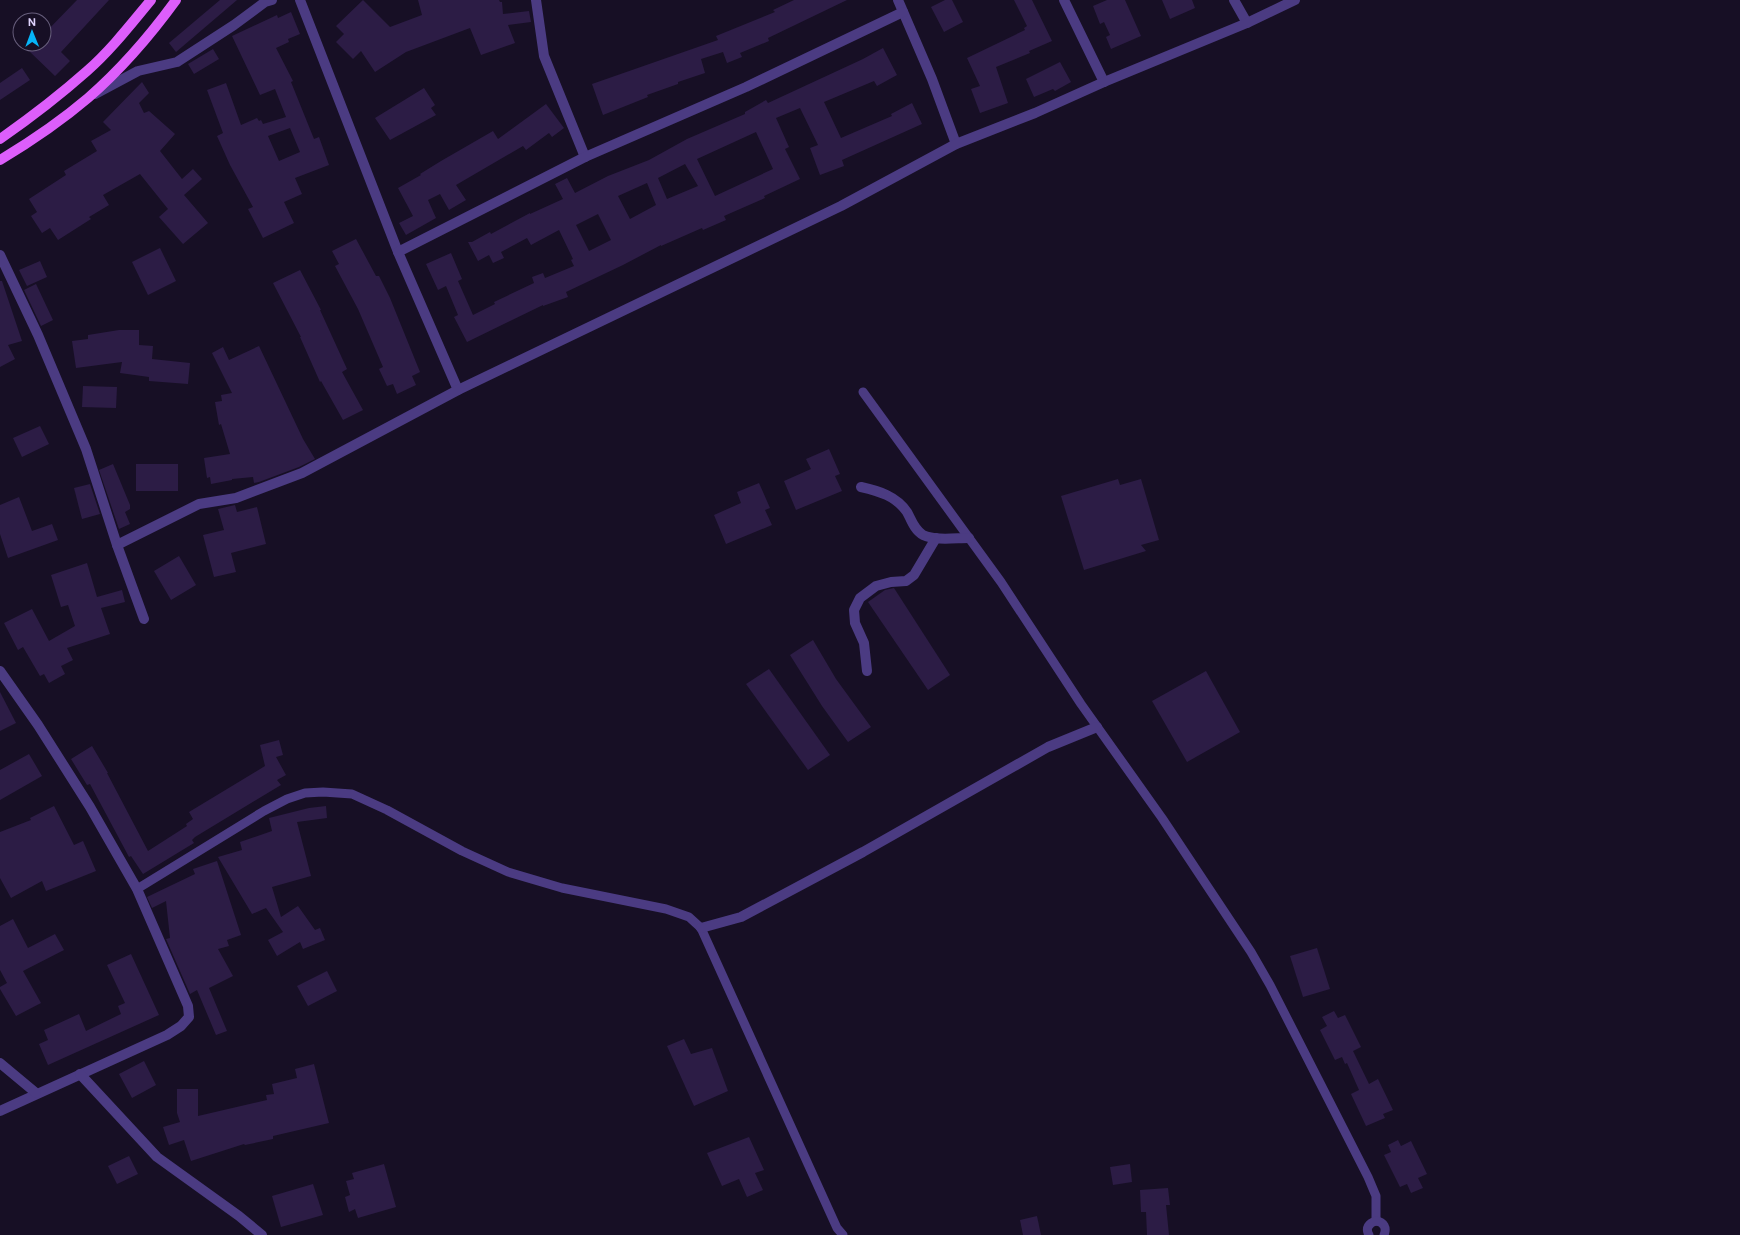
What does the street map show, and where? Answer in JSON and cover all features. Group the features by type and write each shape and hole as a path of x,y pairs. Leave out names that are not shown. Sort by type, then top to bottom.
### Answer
{"main road":[{"path":"0,139 88,70 124,32 151,0"},
{"path":"0,160 58,122 88,98 160,22 176,0"}],"street":[{"path":"88,98 138,71 177,62 234,25 265,2 272,0"},
{"path":"300,0 398,252 458,390"},
{"path":"536,0 544,56 585,157"},
{"path":"898,0 932,79 956,144"},
{"path":"1064,0 1104,82"},
{"path":"1234,0 1247,23"},
{"path":"117,545 199,504 236,498 302,473 458,390 841,206 956,144 1035,113 1104,82 1247,23 1295,0"},
{"path":"398,252 585,157 746,87 904,12"},
{"path":"0,255 38,335 86,449 117,545 144,619"},
{"path":"861,487 883,492 896,501 906,511 914,526 922,534 936,538 969,538"},
{"path":"867,671 864,643 855,623 854,610 860,598 876,586 891,582 906,581 914,575 936,538"},
{"path":"0,671 5,686 38,725 90,807 137,889 188,1006 189,1017 181,1026 167,1034 36,1093 0,1111"},
{"path":"700,928 741,917 863,852 1048,747 1097,727"},
{"path":"0,1063 36,1093"},
{"path":"80,1074 157,1157 239,1216 262,1235"}],"lane":[{"path":"863,392 1001,582 1097,727 1203,879 1250,952 1270,985 1373,1188 1376,1196 1376,1221"},
{"path":"137,889 264,811 287,799 305,793 323,792 352,794 387,810 462,851 508,872 562,888 666,909 689,917 700,928 837,1228 843,1235"},
{"path":"1369,1235 1367,1228 1376,1221"},
{"path":"1376,1221 1384,1224 1386,1228 1384,1235"}],"building":[{"path":"77,0 109,0 61,52 70,61 55,76 30,52 52,52 52,26"},
{"path":"220,0 237,0 176,52 169,43"},
{"path":"363,0 390,27 422,15 418,0 499,0 502,2 503,14 529,11 531,22 508,25 515,43 481,55 470,28 406,52 375,72 361,51 353,59 336,42 344,34 336,26"},
{"path":"794,0 847,0 768,38 769,41 740,53 742,57 727,63 723,52 701,59 705,73 678,82 678,84 647,95 648,97 603,115 592,84 718,40 716,36 775,12 773,10"},
{"path":"945,0 952,0 963,22 944,32 931,7"},
{"path":"1014,0 1032,0 1052,41 1029,51 1030,53 996,67 1008,103 980,113 971,89 980,86 967,58 1025,30 1024,28 1027,26"},
{"path":"1107,0 1125,0 1141,36 1111,49 1106,37 1110,35 1104,22 1100,24 1093,6"},
{"path":"1162,0 1192,0 1195,8 1170,19"},
{"path":"291,12 300,34 288,39 289,42 276,48 293,81 291,82 314,139 319,137 329,165 295,178 302,194 284,202 294,223 263,238 248,209 253,207 230,165 217,136 223,133 207,90 226,83 241,125 257,118 259,121 261,120 263,124 286,117 275,89 260,95 232,36 277,15 278,18","holes":["290,128 300,152 279,161 268,136"]},
{"path":"883,48 897,75 877,86 874,81 824,102 841,138 892,116 891,114 912,103 922,124 842,160 844,166 820,175 810,148 818,145 800,108 776,118 789,147 785,149 800,179 764,196 765,198 724,216 726,220 661,245 566,292 568,297 543,305 467,342 454,317 458,315 446,286 438,290 426,264 451,253 462,279 458,281 473,315 495,304 494,302 534,283 532,277 543,273 545,278 574,266 571,260 573,259 559,230 531,245 527,238 501,252 504,258 493,263 489,255 478,261 468,242 472,242 490,232 491,234 530,213 563,199 555,184 567,178 575,193 608,176 649,160 687,139 745,114 745,112 766,100 768,103 863,59","holes":["756,132 773,169 715,196 697,159","685,164 698,186 667,199 658,178","647,183 656,205 630,219 618,196","598,214 611,240 589,251 576,225"]},
{"path":"213,49 219,59 194,74 188,64"},
{"path":"1060,62 1071,82 1055,91 1053,89 1034,97 1026,79"},
{"path":"22,68 30,80 0,100 0,83"},
{"path":"142,82 149,93 139,103 144,113 149,111 175,134 160,151 182,179 193,169 202,179 184,195 208,223 183,244 159,217 168,209 140,174 103,195 109,205 89,217 91,219 58,240 50,228 42,233 31,216 37,212 29,199 66,175 64,171 97,151 91,141 111,130 103,122"},
{"path":"424,88 435,105 431,108 436,115 390,140 375,118"},
{"path":"546,104 564,128 552,137 549,133 526,150 523,146 456,185 466,200 449,210 440,194 428,200 436,218 406,235 399,223 413,216 398,188 493,131 498,139"},
{"path":"356,239 376,276 379,276 390,298 420,372 412,376 416,385 397,394 393,384 387,386 379,369 383,367 358,309 335,266 339,264 332,251"},
{"path":"160,248 176,281 148,295 132,262"},
{"path":"40,261 47,277 27,286 19,270"},
{"path":"300,270 321,310 347,369 342,372 363,410 343,420 321,381 320,382 301,337 273,283"},
{"path":"0,281 2,281 22,341 8,345 15,359 0,367"},
{"path":"36,284 53,320 41,326 24,290"},
{"path":"119,330 139,330 139,345 153,346 152,359 190,363 188,384 149,381 149,377 120,373 122,362 76,368 72,341 88,339 88,335"},
{"path":"259,346 303,439 315,459 299,467 259,482 254,483 253,477 232,479 211,484 210,477 207,478 204,458 230,454 221,424 219,425 215,402 222,401 221,395 232,393 212,353 223,347 229,360"},
{"path":"83,386 117,387 116,408 82,407"},
{"path":"40,426 49,444 22,457 13,438"},
{"path":"829,449 840,474 835,476 842,491 796,510 784,481 811,469 806,459"},
{"path":"113,464 130,505 130,509 125,512 130,524 119,529 99,470"},
{"path":"136,464 178,464 178,491 136,491"},
{"path":"1118,479 1120,485 1141,479 1159,540 1141,545 1146,551 1084,570 1061,496"},
{"path":"759,483 770,508 765,510 772,525 726,544 714,515 741,503 737,492"},
{"path":"90,484 100,514 82,519 74,488"},
{"path":"19,497 32,531 52,524 58,540 8,558 0,534 0,505"},
{"path":"235,505 237,512 257,507 266,544 231,553 236,572 214,577 203,535 224,530 218,509"},
{"path":"179,556 196,585 171,600 154,571"},
{"path":"87,563 97,597 122,590 125,602 101,608 110,634 67,648 73,660 61,666 65,674 49,683 44,674 40,676 23,647 18,650 4,623 32,609 49,641 75,626 68,605 61,607 51,575"},
{"path":"894,588 950,675 928,690 868,602 885,590"},
{"path":"813,640 836,679 871,727 848,742 822,706 790,655"},
{"path":"769,669 830,755 808,770 746,684"},
{"path":"1206,671 1240,732 1187,762 1152,701"},
{"path":"0,692 16,723 0,731"},
{"path":"279,740 283,755 276,757 286,775 277,780 281,785 195,837 192,840 194,843 143,874 131,856 129,857 90,784 87,785 71,759 92,746 108,773 148,851 187,826 186,824 193,819 189,812 265,766 260,745"},
{"path":"29,754 42,776 0,800 0,770"},
{"path":"54,806 74,845 83,841 96,871 46,891 42,881 11,898 0,878 0,832 31,820 30,818"},
{"path":"326,806 327,818 297,822 311,876 272,887 281,917 298,906 315,930 320,928 325,940 303,949 300,942 277,956 268,940 283,932 266,908 252,914 218,857 242,850 240,842 272,831 269,818 309,808"},
{"path":"217,861 241,935 227,940 229,946 218,949 233,976 209,988 227,1031 216,1035 197,990 190,994 166,939 170,938 166,901 152,908 147,897 195,874 193,869"},
{"path":"13,919 28,948 55,934 64,950 23,971 41,1003 16,1016 0,989 0,987 7,983 0,970 0,926"},
{"path":"1317,948 1330,989 1303,997 1290,956"},
{"path":"131,954 159,1015 48,1065 39,1044 48,1040 44,1030 79,1014 86,1031 121,1014 118,1006 125,1003 107,965"},
{"path":"327,971 337,991 308,1006 297,986"},
{"path":"1334,1011 1338,1018 1345,1015 1361,1047 1353,1051 1369,1084 1378,1079 1393,1110 1383,1114 1385,1118 1366,1126 1351,1094 1359,1090 1347,1063 1345,1064 1342,1057 1335,1060 1320,1030 1327,1026 1322,1017"},
{"path":"684,1039 691,1054 712,1048 728,1091 694,1106 667,1046"},
{"path":"144,1061 156,1085 132,1098 119,1074"},
{"path":"314,1064 329,1123 273,1136 273,1139 244,1144 191,1161 184,1140 169,1145 163,1127 180,1122 177,1113 177,1089 198,1089 198,1116 267,1100 266,1095 274,1094 272,1084 297,1078 295,1069"},
{"path":"749,1137 764,1170 755,1173 763,1190 747,1197 739,1179 722,1186 707,1153"},
{"path":"1398,1140 1401,1146 1411,1141 1427,1174 1418,1178 1423,1188 1411,1193 1407,1184 1400,1187 1384,1155 1391,1152 1388,1145"},
{"path":"129,1156 138,1174 117,1184 108,1166"},
{"path":"384,1164 396,1207 358,1218 355,1209 349,1212 345,1197 350,1195 346,1181 354,1179 352,1173"},
{"path":"1130,1164 1132,1182 1113,1185 1110,1167"},
{"path":"313,1184 323,1215 281,1227 272,1196"},
{"path":"1168,1188 1170,1205 1166,1205 1169,1235 1147,1235 1146,1212 1141,1212 1140,1190"},
{"path":"1037,1216 1041,1235 1023,1235 1020,1220"}]}
